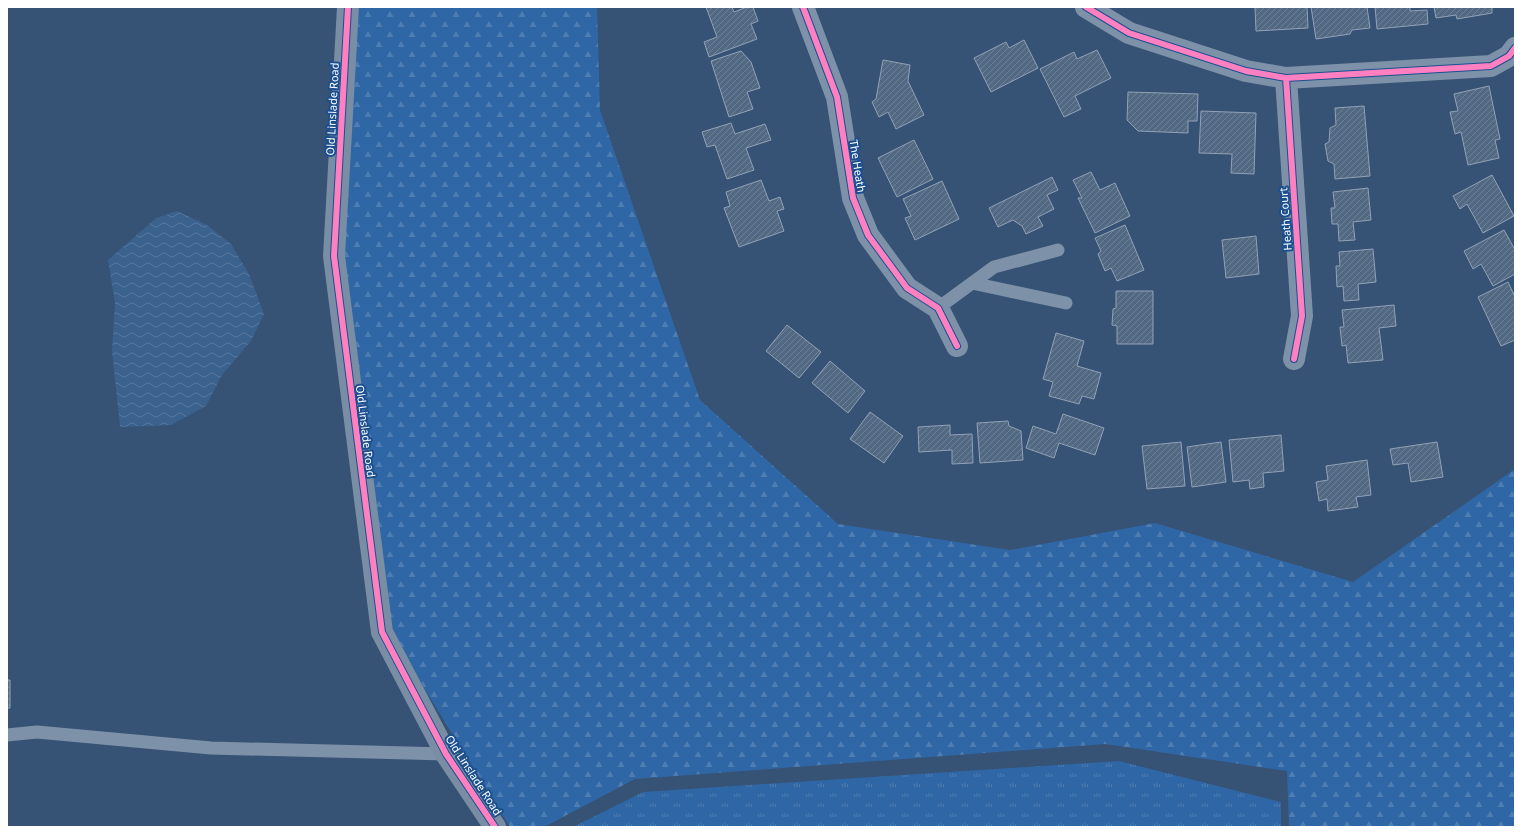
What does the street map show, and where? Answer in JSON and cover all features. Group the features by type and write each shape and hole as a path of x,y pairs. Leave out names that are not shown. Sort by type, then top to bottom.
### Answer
{"street":[{"name":"Old Linslade Road","path":"348,7 334,256 382,632 446,754 495,827"},
{"name":"The Heath","path":"803,7 837,97 853,198 868,235 907,288 938,308"},
{"path":"1086,7 1129,33 1246,71 1286,78 1491,66 1513,56"},
{"name":"Heath Court","path":"1286,78 1302,316 1294,359"},
{"path":"938,308 957,346"}],"lane":[{"path":"938,308 994,267 1058,250"},
{"path":"972,284 1066,303"},
{"path":"7,735 37,732 211,748 446,754"}],"green space":[{"path":"354,7 597,7 600,110 700,400 838,524 1010,550 1155,523 1353,582 1515,469 1515,827 1289,827 1287,771 1105,744 635,779 544,827 510,827 388,630 339,256"},
{"path":"1119,761 1281,802 1281,827 573,827 643,792"}],"water":[{"path":"177,211 207,225 231,244 249,274 264,314 251,341 222,375 206,406 171,425 120,427 112,351 115,303 108,260 156,218"}],"building":[{"path":"706,7 732,7 734,12 747,7 753,7 758,21 751,24 757,39 709,57 704,42 717,37"},
{"path":"1255,7 1307,7 1308,28 1256,31"},
{"path":"1311,7 1367,7 1370,28 1352,30 1350,34 1316,39"},
{"path":"1375,7 1410,7 1410,11 1427,10 1428,24 1377,29"},
{"path":"1434,7 1492,7 1492,13 1457,19 1456,15 1436,18"},
{"path":"1024,40 1038,68 991,92 974,58 1006,42 1009,48"},
{"path":"1097,50 1111,78 1075,96 1081,109 1064,117 1040,69 1074,52 1077,59"},
{"path":"741,51 751,62 760,88 747,92 753,109 729,117 711,61"},
{"path":"883,60 910,65 908,81 924,115 896,129 888,112 879,117 872,102 876,99"},
{"path":"1489,86 1500,139 1495,140 1499,158 1468,165 1461,132 1455,134 1450,112 1458,111 1454,94"},
{"path":"1128,92 1198,94 1197,121 1188,121 1188,133 1138,131 1127,120"},
{"path":"1364,106 1370,176 1335,179 1334,164 1328,161 1325,144 1329,142 1330,128 1336,125 1335,108"},
{"path":"1201,111 1256,113 1254,174 1231,173 1232,154 1199,153"},
{"path":"731,123 735,134 765,124 771,140 746,148 754,170 727,179 715,145 707,147 702,132"},
{"path":"914,140 933,179 897,197 878,158"},
{"path":"1091,172 1100,190 1115,183 1130,216 1095,233 1078,198 1082,198 1073,180"},
{"path":"1492,175 1514,216 1483,233 1467,204 1460,209 1453,196"},
{"path":"1052,177 1058,190 1047,195 1054,209 1038,217 1043,226 1026,234 1022,226 1013,220 998,227 989,208"},
{"path":"761,180 769,201 780,197 784,209 777,211 784,231 739,247 724,208 730,206 726,192"},
{"path":"942,181 959,219 915,240 905,218 911,216 903,199"},
{"path":"1368,188 1371,220 1353,222 1355,240 1339,241 1338,224 1332,224 1331,208 1335,208 1333,192"},
{"path":"1125,225 1144,270 1117,281 1111,268 1105,271 1098,254 1101,251 1095,238"},
{"path":"1504,230 1515,250 1515,274 1493,286 1481,264 1473,269 1464,251"},
{"path":"1256,236 1259,274 1226,278 1222,240"},
{"path":"1373,249 1376,282 1358,284 1359,300 1344,301 1343,286 1337,287 1336,266 1340,266 1339,252"},
{"path":"1508,282 1515,297 1515,340 1501,346 1478,297"},
{"path":"1116,291 1153,291 1153,344 1117,344 1117,326 1112,325 1113,309 1116,308"},
{"path":"1394,305 1396,326 1379,328 1383,360 1348,363 1346,345 1342,346 1340,327 1344,327 1342,310"},
{"path":"787,325 821,352 799,378 766,351"},
{"path":"1056,333 1084,341 1077,366 1101,373 1094,399 1082,396 1079,404 1049,396 1053,382 1043,379"},
{"path":"830,361 865,391 848,413 812,383"},
{"path":"870,412 903,436 884,463 850,439"},
{"path":"1063,414 1104,428 1095,455 1059,443 1054,458 1026,448 1033,426 1056,434"},
{"path":"1008,421 1009,426 1021,431 1023,460 980,463 977,423"},
{"path":"950,425 950,435 972,434 973,463 952,464 952,450 919,452 918,427"},
{"path":"1281,435 1284,471 1263,473 1264,487 1250,489 1249,480 1233,482 1229,440"},
{"path":"1181,442 1185,486 1147,489 1142,446"},
{"path":"1221,442 1226,482 1192,487 1187,447"},
{"path":"1437,442 1443,477 1411,482 1408,463 1393,465 1390,449"},
{"path":"1367,460 1371,495 1356,497 1358,507 1328,511 1327,499 1319,501 1316,482 1328,480 1326,466"},
{"path":"7,680 10,680 10,708 7,708"}],"cycle path":[{"path":"348,7 334,256 382,632 446,754 495,827"},
{"path":"803,7 837,97 853,198 868,235 907,288 938,308 957,346"},
{"path":"1086,7 1129,33 1246,71 1286,78 1491,66 1509,56 1515,48"},
{"path":"1286,78 1302,316 1294,359"}]}
